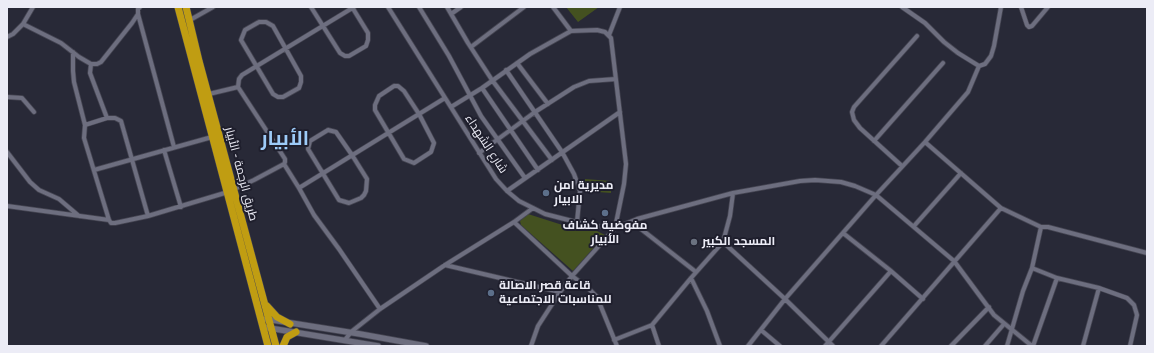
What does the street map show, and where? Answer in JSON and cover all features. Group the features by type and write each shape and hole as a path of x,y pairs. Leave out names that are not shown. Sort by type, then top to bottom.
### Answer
{"highway":[{"name":"طريق الرجمة - الأبيار","path":"178,7 212,137 231,190 264,300 276,346"},
{"name":"طريق الرجمة - الأبيار","path":"186,7 268,346"},
{"path":"264,300 272,313 290,324"},
{"path":"283,346 287,338 296,332"}],"street":[{"path":"7,37 13,34 23,24 33,7"},
{"path":"140,7 138,14 174,147"},
{"path":"190,20 213,7"},
{"path":"311,7 322,26 340,53 344,56 349,56 366,46 368,33 353,7 322,26 286,48 256,65 240,76 238,87 285,159 284,164 314,215 340,249 380,309"},
{"name":"شارع الشهداء","path":"388,7 450,108 496,179 507,191 519,201 545,214 588,225 615,228"},
{"path":"419,7 449,56 481,116 525,178"},
{"path":"447,7 470,47 492,80 552,160"},
{"path":"451,14 462,7"},
{"path":"470,47 524,7"},
{"path":"553,7 570,30"},
{"path":"609,35 620,7"},
{"path":"902,7 925,23 944,42 958,53 979,66"},
{"path":"748,346 785,299 968,92 979,66 985,64 991,56 1001,7"},
{"path":"1021,7 1029,27 1032,26 1048,7"},
{"path":"23,24 61,43 91,64 97,64 101,62 138,14"},
{"path":"259,22 266,22 273,26 301,76 299,88 283,97 278,97 273,94 256,65 241,40 245,30 259,22"},
{"path":"450,108 482,88 517,62 570,30 597,30 609,35 611,38 626,164 624,184 615,228"},
{"path":"902,166 860,128 854,120 852,112 854,107 917,36"},
{"path":"73,52 74,82 85,125 84,138 109,220"},
{"path":"517,62 548,104"},
{"path":"874,141 943,63"},
{"path":"91,64 90,73 107,118"},
{"path":"506,70 562,152 574,174 580,191 577,222"},
{"path":"479,152 498,140 535,112 574,87 589,81 616,79"},
{"path":"394,86 402,88 419,114 434,143 434,149 432,152 414,163 409,162 404,159 389,132 375,110 375,105 379,96 394,86"},
{"path":"208,94 238,87"},
{"path":"482,88 538,170"},
{"path":"7,97 22,98 34,112"},
{"path":"299,188 445,98"},
{"path":"507,191 620,112"},
{"path":"85,125 107,118 115,118 121,121 148,216"},
{"path":"328,130 336,132 367,179 366,191 361,198 349,203 339,200 323,173 308,149 310,141 328,130"},
{"path":"94,170 132,158 212,137"},
{"path":"925,142 1001,208 1041,226 1147,253"},
{"path":"164,150 180,207"},
{"path":"7,152 30,182 39,190 59,199 80,217"},
{"path":"7,206 109,220 115,223 180,207 231,190 284,164"},
{"path":"914,226 961,173"},
{"path":"531,346 538,326 560,292 572,276 615,228 733,193 800,181 815,180 842,182 876,195 954,261 994,315 1010,330 1033,346 1057,278"},
{"path":"614,340 652,325 723,242 730,216 733,193"},
{"path":"344,340 351,332 380,309 445,265 514,222 532,208"},
{"path":"881,346 1001,208"},
{"path":"514,222 597,297 617,346"},
{"path":"632,222 696,272"},
{"path":"1007,346 1010,330 1032,268 1041,226"},
{"path":"843,233 891,271 923,299"},
{"path":"723,242 833,346"},
{"path":"445,265 560,292"},
{"path":"1032,268 1057,278 1099,288 1127,298 1136,310 1137,319 1130,346"},
{"path":"825,346 891,271"},
{"path":"691,278 707,311 720,346"},
{"path":"1083,346 1099,288"},
{"path":"951,346 989,307"},
{"path":"261,318 270,324 296,332 344,340 358,344 378,346"},
{"path":"263,327 270,324 290,324 351,332 426,346"},
{"path":"985,346 1004,324"},
{"path":"652,325 659,346"},
{"path":"761,330 780,346"},
{"path":"358,344 360,334"}],"green space":[{"path":"566,7 599,7 578,22"},
{"path":"585,179 611,181 611,193 584,191"},
{"path":"528,214 575,229 597,231 605,235 573,271 521,225 520,221"}],"place":[{"name":"مديرية امن الابيار","path":"546,193"},
{"name":"مفوضية كشاف الأبيار","path":"605,213"},
{"name":"المسجد الكبير","path":"694,242"},
{"name":"قاعة قصر الاصالة للمناسبات الاجتماعية","path":"491,293"}],"district":[{"name":"الأبيار","path":"285,139"}]}
